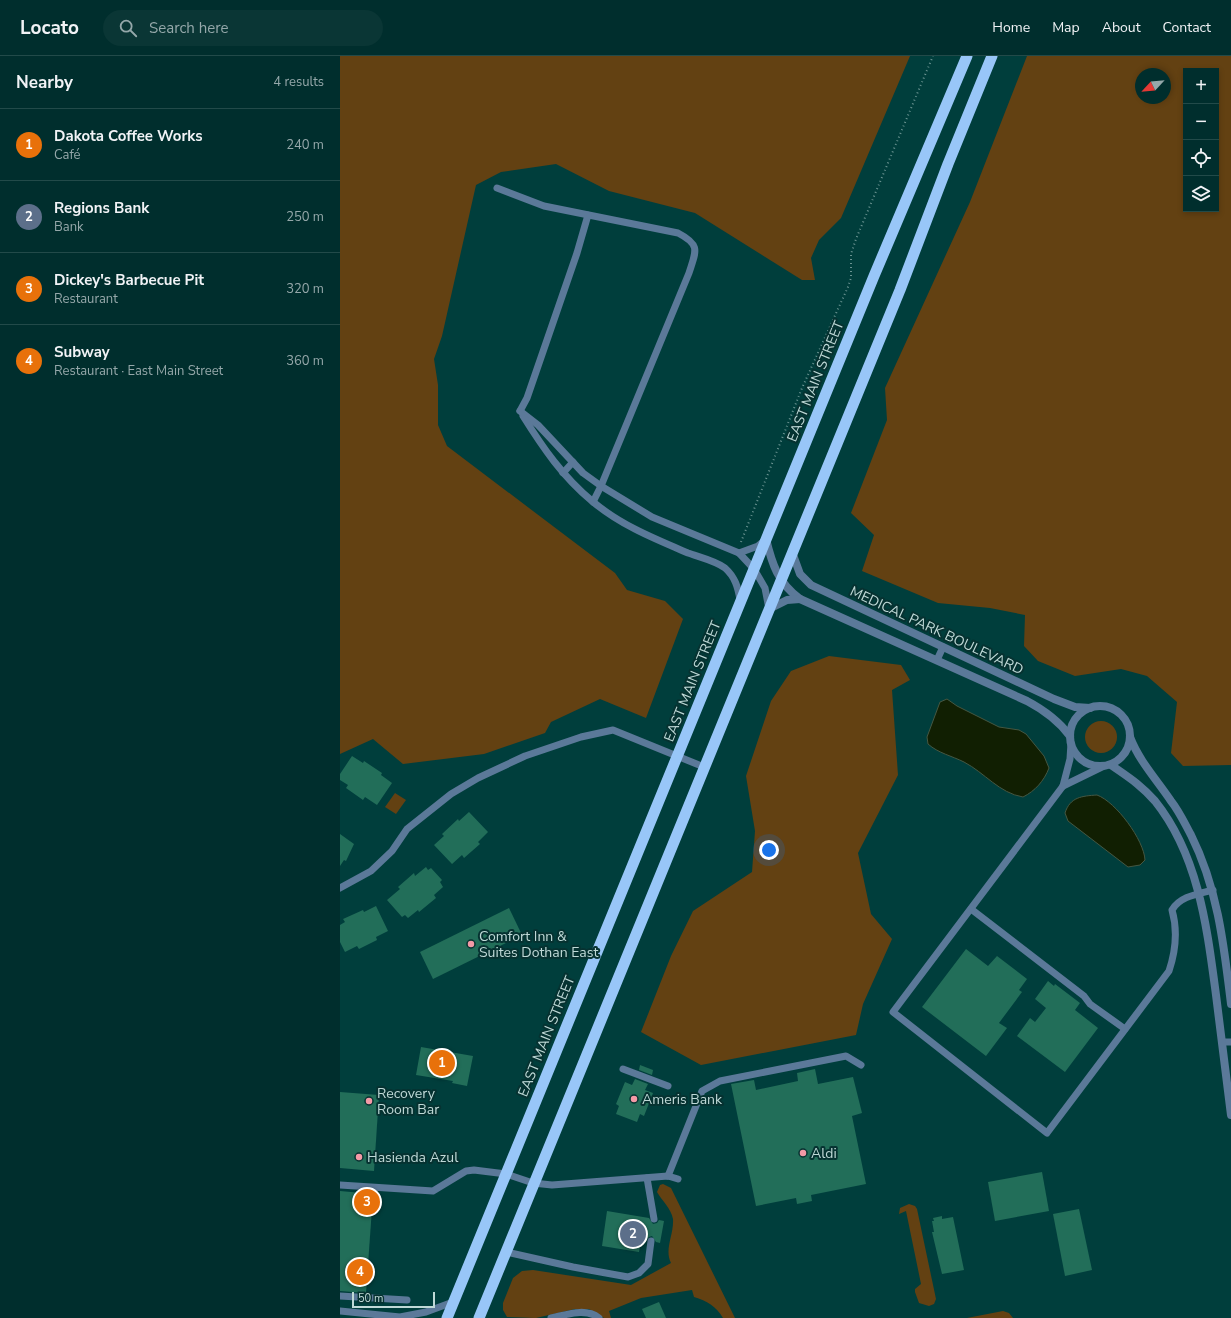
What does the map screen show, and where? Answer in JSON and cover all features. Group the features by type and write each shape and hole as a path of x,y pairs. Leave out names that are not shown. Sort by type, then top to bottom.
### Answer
{"highway":[{"name":"EAST MAIN STREET","path":"447,1318 871,283 967,56"},
{"path":"480,1318 533,1183 900,290 992,56"}],"street":[{"name":"MEDICAL PARK BOULEVARD","path":"766,539 771,560 781,580 800,598 1045,711 1060,723 1071,739"},
{"name":"MEDICAL PARK BOULEVARD","path":"792,552 800,574 811,585 1054,699 1075,707 1090,708"},
{"path":"769,609 787,600 800,598"},
{"path":"1130,737 1127,751 1117,761 1107,765 1096,766 1083,761 1078,756 1071,739 1074,722 1084,711 1090,708 1104,707 1118,712 1127,723 1135,750 1172,802 1191,835 1213,890 1220,923 1231,1004"},
{"path":"1107,765 1136,781 1155,802 1183,850 1200,893 1207,926 1231,1115"}],"lane":[{"path":"497,188 538,204 678,233 691,240 695,245 695,254 689,273 601,486 592,502"},
{"path":"520,411 527,398 577,253 588,215"},
{"path":"520,411 538,425 573,462 601,486 652,517 738,552 754,569 765,588 769,609"},
{"path":"520,411 548,455 563,473 592,502 616,518 647,535 724,567 734,577 738,586 740,602"},
{"path":"563,473 573,462"},
{"path":"738,552 758,546 766,539"},
{"path":"937,660 943,647"},
{"path":"340,888 371,871 392,851 407,829 451,794 478,778 525,756 581,737 613,730 704,767"},
{"path":"1071,739 1070,759 1063,786 893,1012 1047,1133 1169,971 1174,957 1176,940 1176,924 1172,910 1176,903 1200,893 1213,890"},
{"path":"1063,786 1107,765"},
{"path":"971,909 1084,996 1090,1004 1125,1029"},
{"path":"1222,1042 1231,1042"},
{"path":"668,1176 702,1091 720,1081 846,1056 861,1065"},
{"path":"623,1069 668,1086"},
{"path":"340,1185 433,1191 466,1171 474,1170 506,1174 533,1183 552,1185 668,1176 678,1179"},
{"path":"647,1178 654,1219"},
{"path":"506,1252 573,1267 628,1277 639,1273 648,1264 651,1241"},
{"path":"340,1296 407,1300"},
{"path":"340,1311 400,1317 426,1312 453,1302"},
{"path":"551,1318 580,1312 591,1313 599,1318"}],"path":[{"path":"738,552 802,388 848,287 851,278 851,254 856,239 933,56"}],"shaded area":[{"path":"340,56 910,56 841,218 819,240 811,258 815,280 802,280 695,213 609,191 556,164 501,172 476,185 442,336 434,359 438,385 438,425 447,446 615,573 627,590 665,601 683,619 646,718 600,699 551,722 545,733 484,754 403,764 373,739 340,754"},
{"path":"1027,56 1231,56 1231,765 1183,766 1171,753 1177,702 1147,676 1121,669 1075,676 1038,661 1024,646 1025,615 990,608 938,603 862,571 874,535 851,513 887,420 885,388 970,202"},
{"path":"829,656 901,665 910,680 892,690 898,775 858,853 871,914 892,939 863,1004 856,1035 701,1065 641,1032 671,956 693,911 752,872 755,831 746,776 771,701 791,671"},
{"path":"947,699 957,706 999,727 1019,730 1026,734 1044,756 1049,768 1039,785 1023,797 1014,795 999,787 972,766 941,752 928,744 927,737 940,702"},
{"path":"1098,721 1104,721 1113,725 1117,737 1113,749 1104,753 1098,753 1089,749 1085,740 1085,734 1089,725"},
{"path":"395,793 406,800 396,814 385,807"},
{"path":"1097,795 1112,805 1120,813 1134,832 1140,842 1145,860 1140,865 1128,867 1068,821 1065,813 1073,801 1077,798"},
{"path":"663,1184 671,1188 735,1318 723,1318 711,1304 694,1297 692,1290 641,1298 609,1311 611,1318 604,1318 589,1309 575,1309 536,1318 507,1317 503,1310 503,1303 513,1278 522,1271 533,1270 631,1285 671,1263 668,1252 673,1219 668,1208 657,1192 660,1185"},
{"path":"909,1204 915,1206 917,1209 936,1299 934,1304 929,1306 919,1303 915,1292 915,1289 921,1284 906,1211 899,1214 900,1208"},
{"path":"1003,1311 1009,1313 1013,1318 967,1318"}],"building":[{"path":"352,756 363,763 364,761 382,773 381,775 392,783 377,805 365,797 363,800 346,788 348,785 340,780 340,774"},
{"path":"469,812 488,832 478,842 480,844 464,858 462,855 452,864 434,845 444,836 442,834 458,819 459,821"},
{"path":"340,834 354,844 346,861 344,860 340,866"},
{"path":"426,867 428,870 431,868 442,880 440,882 443,887 434,895 436,898 419,912 418,910 408,918 405,915 402,917 387,900 400,889 398,887 414,873 415,876"},
{"path":"376,906 388,931 376,937 377,940 359,949 357,946 345,952 340,942 340,925 345,922 343,919"},
{"name":"Comfort Inn & Suites Dothan East","path":"509,908 522,935 433,979 420,952"},
{"path":"966,949 988,966 997,956 1027,979 1019,990 1022,992 999,1023 1007,1028 986,1056 922,1007"},
{"path":"1048,981 1054,986 1055,984 1080,1003 1075,1010 1098,1028 1065,1072 1017,1036 1030,1018 1035,1022 1046,1008 1035,999"},
{"path":"421,1047 473,1056 467,1086 452,1083 453,1081 416,1075"},
{"path":"640,1065 653,1070 652,1075 639,1070"},
{"path":"815,1069 818,1084 853,1077 862,1113 852,1116 866,1184 811,1195 812,1201 797,1204 796,1198 756,1206 731,1084 754,1080 756,1090 798,1081 797,1073"},
{"name":"Ameris Bank","path":"635,1079 648,1084 645,1090 653,1093 644,1116 640,1114 637,1122 616,1114 619,1106 616,1104 625,1082 632,1085"},
{"path":"340,1092 379,1095 374,1171 340,1168"},
{"path":"1042,1172 1049,1211 995,1221 988,1182"},
{"path":"340,1191 373,1194 366,1293 340,1291"},
{"path":"1079,1209 1092,1270 1065,1276 1053,1214"},
{"path":"607,1211 649,1218 653,1224 657,1223 659,1220 664,1221 660,1243 656,1242 652,1236 646,1240 641,1239 639,1252 602,1246"},
{"path":"942,1216 942,1219 953,1217 964,1270 942,1274 932,1232 934,1232 932,1221 934,1221 933,1218"},
{"path":"659,1302 666,1318 646,1318 642,1309"}],"place":[{"name":"Comfort Inn & Suites Dothan East","path":"471,944"},
{"name":"Dakota Coffee Works","path":"442,1063"},
{"name":"Ameris Bank","path":"634,1099"},
{"name":"Recovery Room Bar","path":"369,1101"},
{"name":"Aldi","path":"803,1153"},
{"name":"Hasienda Azul","path":"359,1157"},
{"name":"Dickey's Barbecue Pit","path":"367,1202"},
{"name":"Regions Bank","path":"633,1234"},
{"name":"Subway","path":"360,1272"}]}
